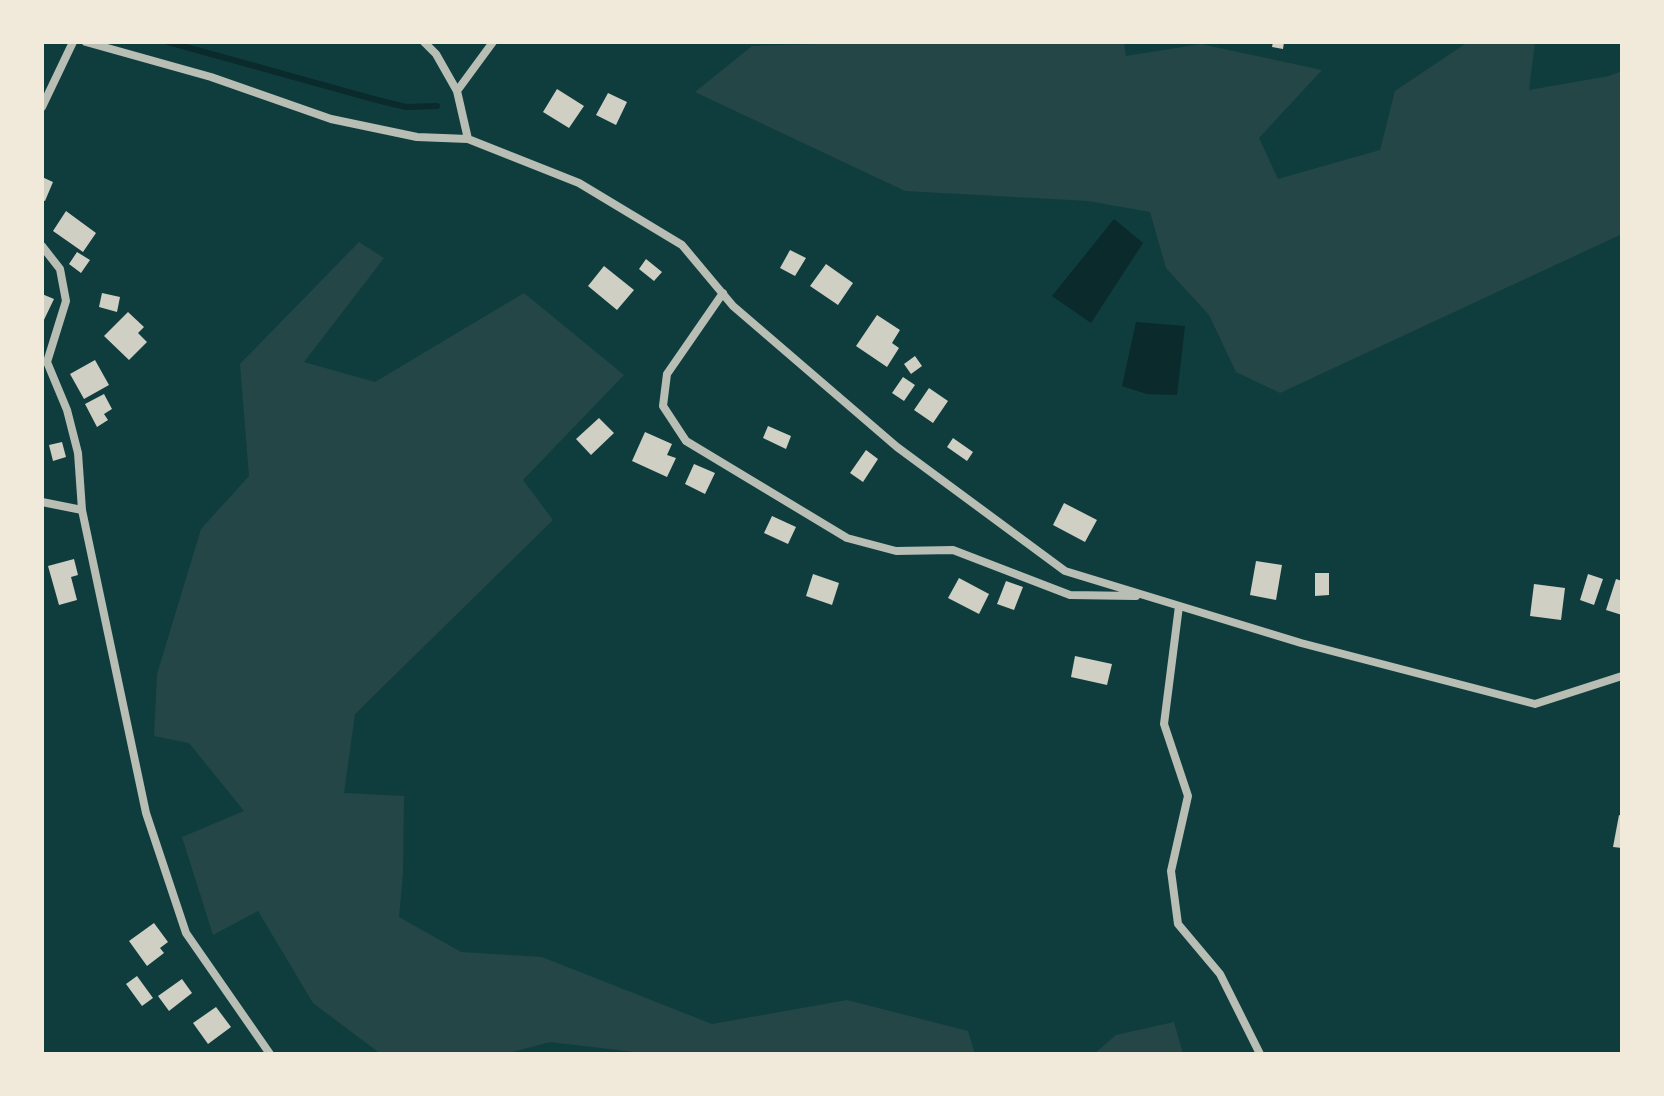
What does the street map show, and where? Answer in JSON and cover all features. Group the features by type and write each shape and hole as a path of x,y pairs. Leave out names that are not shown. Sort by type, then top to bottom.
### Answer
{"street":[{"path":"42,107 73,42"},
{"path":"86,42 211,77 331,119 417,137 468,139 579,183 682,245 733,306 897,447 1065,571 1301,643 1535,704 1622,676"},
{"path":"424,42 436,54 457,91 468,139"},
{"path":"457,91 493,42"},
{"path":"42,246 60,269 66,301 47,362 67,410 78,453 82,510 146,813 186,933 270,1054"},
{"path":"723,293 667,374 663,406 686,441 847,538 896,551 953,550 1070,595 1150,597"},
{"path":"42,502 82,510"},
{"path":"1179,606 1164,724 1188,796 1171,871 1178,924 1220,974 1260,1054"}],"shaded area":[{"path":"890,42 1124,42 1126,56 1201,44 1322,70 1259,138 1278,179 1380,150 1395,91 1468,42 1535,42 1529,90 1622,71 1622,234 1280,393 1236,372 1209,315 1166,268 1150,212 1088,201 905,191 695,92 752,46"},
{"path":"1114,219 1143,243 1091,323 1052,296"},
{"path":"359,242 384,258 304,362 375,382 524,293 624,375 523,480 553,520 355,714 344,793 404,796 399,917 461,952 542,957 712,1024 847,1000 968,1031 975,1054 651,1054 550,1042 505,1054 381,1054 313,1003 258,911 213,935 182,837 244,811 189,743 154,736 157,674 201,529 249,476 240,364"},
{"path":"1136,322 1185,326 1177,395 1147,394 1122,386"},
{"path":"1174,1022 1183,1054 1094,1054 1116,1035"}],"building":[{"path":"1273,42 1284,42 1283,49 1272,47"},
{"path":"557,89 584,106 569,128 543,112"},
{"path":"608,93 627,102 616,125 596,115"},
{"path":"42,177 53,182 45,201 42,200"},
{"path":"66,211 96,233 83,252 53,231"},
{"path":"790,250 806,258 795,276 780,268"},
{"path":"77,252 90,260 81,273 69,264"},
{"path":"646,259 662,272 654,281 639,269"},
{"path":"826,264 853,283 838,305 810,286"},
{"path":"604,266 634,290 617,310 588,286"},
{"path":"102,293 120,297 117,312 99,307"},
{"path":"42,294 54,299 42,324"},
{"path":"128,312 144,327 138,333 147,342 129,360 104,336"},
{"path":"877,315 900,330 892,343 899,348 887,367 856,346"},
{"path":"915,356 922,366 911,374 904,364"},
{"path":"95,360 109,385 84,399 70,374"},
{"path":"903,377 915,385 904,401 892,393"},
{"path":"929,388 948,401 933,423 914,410"},
{"path":"104,394 112,409 104,414 108,420 97,427 85,404"},
{"path":"599,418 614,433 591,455 576,439"},
{"path":"768,426 791,436 786,449 763,438"},
{"path":"645,432 672,444 667,455 676,458 667,477 632,461"},
{"path":"953,438 973,452 967,461 947,447"},
{"path":"62,442 66,457 53,461 49,445"},
{"path":"866,450 878,459 863,482 850,473"},
{"path":"694,464 715,473 705,494 685,484"},
{"path":"1064,503 1097,520 1085,542 1053,525"},
{"path":"772,516 796,527 788,544 764,533"},
{"path":"74,559 78,575 71,577 77,600 59,605 48,566"},
{"path":"1256,561 1282,565 1276,600 1250,595"},
{"path":"1315,573 1329,573 1329,595 1315,596"},
{"path":"813,574 839,583 832,605 806,596"},
{"path":"1588,574 1603,579 1594,605 1580,600"},
{"path":"959,578 989,594 979,614 948,598"},
{"path":"1616,579 1622,581 1622,615 1606,610"},
{"path":"1006,581 1023,587 1014,610 997,604"},
{"path":"1534,584 1565,588 1561,620 1530,616"},
{"path":"1075,656 1112,664 1107,685 1071,677"},
{"path":"1619,815 1622,816 1622,848 1613,847"},
{"path":"154,923 168,942 160,948 164,953 147,966 129,941"},
{"path":"137,976 153,998 142,1006 126,984"},
{"path":"182,979 192,993 169,1011 158,996"},
{"path":"216,1007 231,1027 208,1044 193,1023"}],"waterway":[{"path":"168,42 406,107 437,106"}]}
